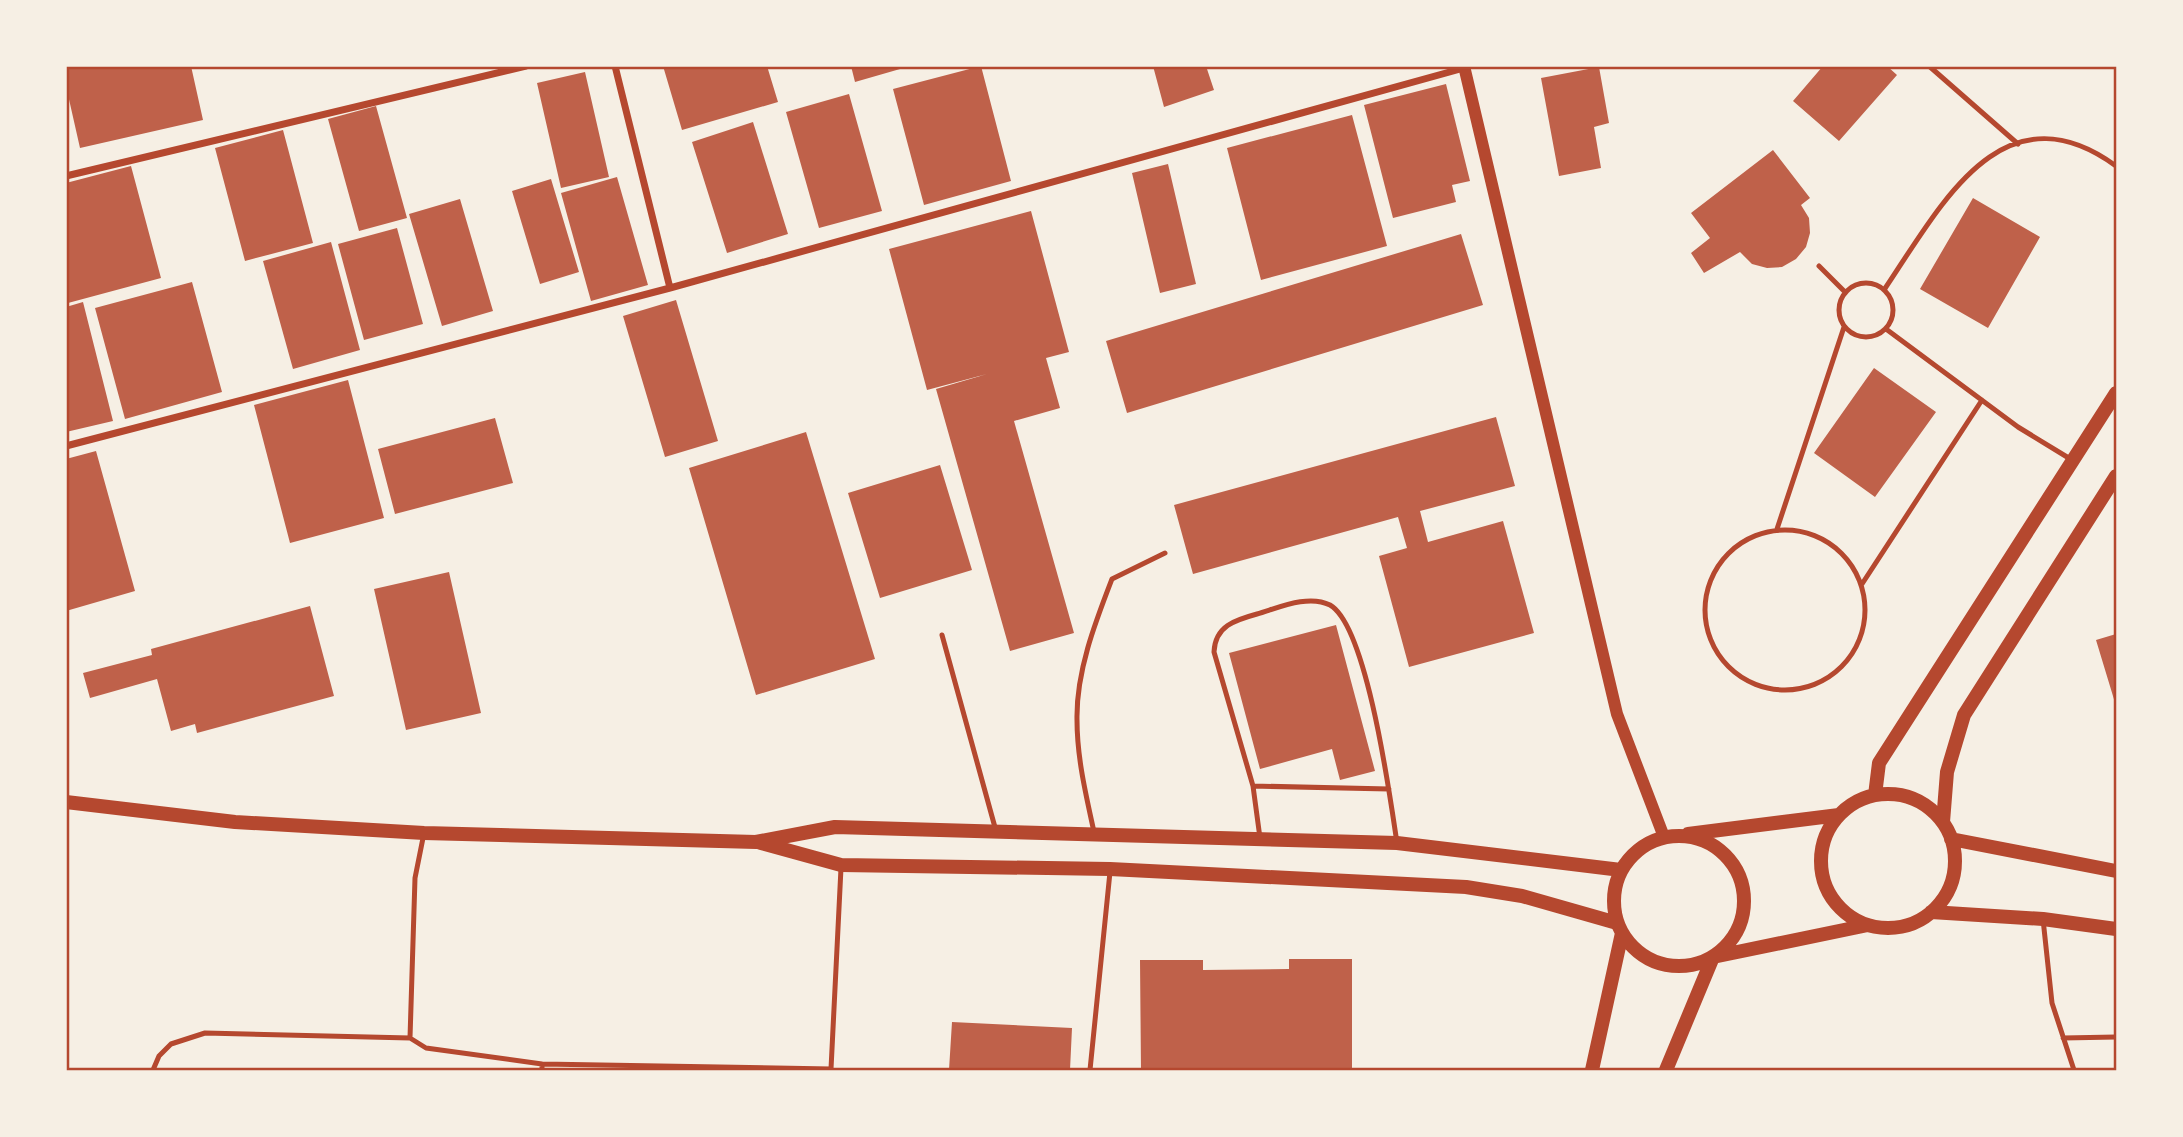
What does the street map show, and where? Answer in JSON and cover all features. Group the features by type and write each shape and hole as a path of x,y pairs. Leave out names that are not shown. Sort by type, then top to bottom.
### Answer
{"main road":[{"path":"1875,795 1879,763 2075,461 2116,393"},
{"path":"1943,822 1947,772 1964,715 2116,476"},
{"path":"756,842 841,865 1110,869 1466,887 1521,896 1620,928 1635,949 1652,960 1672,966 1693,964 1713,957 1868,925 1890,928 1912,923 1931,912 1945,897 1953,878 1955,859 1951,839 1943,822 1929,808 1913,799 1894,794 1875,795 1855,802 1839,815 1823,844 1823,878 1839,907 1868,925"},
{"path":"66,802 234,822 424,833 756,842 835,827 1397,843 1621,870"},
{"path":"1592,1070 1620,928 1614,896 1621,870 1632,855 1647,844 1670,836 1839,815"},
{"path":"1666,1070 1713,957 1729,943 1740,925 1745,903 1742,881 1732,862 1717,847 1697,838 1670,836"},
{"path":"1951,839 2116,872"},
{"path":"1931,912 2043,919 2116,929"}],"street":[{"path":"66,176 526,66"},
{"path":"615,66 670,288"},
{"path":"66,446 670,288 1464,67 1617,714 1670,836"}],"lane":[{"path":"1929,66 2018,144"},
{"path":"1884,290 1949,193 1990,154 2046,136 2093,149 2116,166"},
{"path":"1819,266 1845,292"},
{"path":"1777,530 1844,327 1838,309 1845,292 1860,283 1868,282 1890,296 1894,313 1886,329 1878,334 1860,337 1844,327"},
{"path":"1886,329 2018,427 2075,461"},
{"path":"1862,584 1982,400"},
{"path":"1777,530 1804,531 1829,542 1849,560 1862,584 1867,609 1863,635 1850,658 1832,676 1808,688 1782,691 1756,685 1734,673 1716,653 1706,628 1705,600 1712,575 1728,552 1751,537 1777,530"},
{"path":"1094,835 1082,778 1077,719 1079,689 1092,631 1112,579 1165,553"},
{"path":"1260,838 1253,786 1214,652 1215,640 1224,626 1238,619 1301,601 1316,601 1329,605 1344,618 1358,647 1389,789 1397,843"},
{"path":"942,635 996,832"},
{"path":"1253,786 1389,789"},
{"path":"410,1038 415,877 424,833"},
{"path":"153,1070 159,1056 171,1045 205,1033 410,1038 426,1048 542,1067 831,1070 841,865"},
{"path":"1090,1070 1110,869"},
{"path":"2043,919 2052,1003 2074,1070"},
{"path":"2063,1038 2116,1037"}],"building":[{"path":"66,66 191,66 203,120 80,148 66,86"},
{"path":"663,66 767,66 778,102 682,130"},
{"path":"851,66 907,66 907,67 855,82"},
{"path":"981,66 1011,181 924,205 893,89"},
{"path":"1153,66 1212,66 1207,69 1214,90 1164,107"},
{"path":"1823,66 1887,66 1897,75 1839,141 1793,101"},
{"path":"1599,67 1609,123 1594,127 1601,168 1559,176 1541,78"},
{"path":"585,72 609,177 561,188 537,83"},
{"path":"1446,84 1470,181 1452,185 1456,202 1393,218 1364,105"},
{"path":"849,94 882,211 819,228 786,112"},
{"path":"376,106 407,218 359,231 328,119"},
{"path":"1352,115 1387,246 1261,280 1227,148"},
{"path":"753,122 788,234 727,253 692,142"},
{"path":"283,130 313,243 245,261 215,148"},
{"path":"1773,150 1810,198 1801,205 1809,218 1810,233 1806,247 1796,259 1782,267 1767,268 1752,264 1740,252 1704,273 1691,253 1710,238 1691,213"},
{"path":"1168,164 1196,284 1160,293 1132,173"},
{"path":"131,166 161,278 68,303 66,183"},
{"path":"617,177 648,285 591,301 561,193"},
{"path":"551,179 579,272 540,284 512,191"},
{"path":"1973,198 2040,237 1988,328 1920,289"},
{"path":"460,199 493,311 442,326 409,214"},
{"path":"1031,211 1069,352 1046,358 1060,408 1014,421 1074,633 1010,651 936,389 987,374 927,390 889,249"},
{"path":"397,228 423,324 364,340 338,244"},
{"path":"1461,234 1483,305 1127,413 1106,341"},
{"path":"331,242 360,350 293,369 263,261"},
{"path":"192,282 222,392 125,419 95,308"},
{"path":"676,300 718,441 665,457 623,316"},
{"path":"83,302 113,421 66,432 66,307"},
{"path":"1874,368 1936,412 1875,497 1814,453"},
{"path":"348,380 384,518 290,543 254,405"},
{"path":"1496,417 1515,486 1420,511 1428,542 1503,521 1534,633 1409,667 1379,556 1407,548 1398,517 1193,574 1174,505"},
{"path":"495,418 513,483 395,514 378,449"},
{"path":"806,432 875,659 756,695 689,468"},
{"path":"96,451 135,591 66,611 66,459"},
{"path":"940,465 972,570 880,598 848,493"},
{"path":"449,572 481,713 406,730 374,589"},
{"path":"310,606 334,696 197,733 195,724 171,731 157,679 90,698 83,673 152,655 151,649"},
{"path":"1336,625 1375,771 1340,780 1332,749 1260,769 1229,653"},
{"path":"2116,634 2116,706 2096,640"},
{"path":"1289,959 1352,959 1352,1070 1141,1070 1140,960 1203,960 1203,970 1289,969"},
{"path":"952,1022 1072,1028 1070,1070 949,1070"}]}
